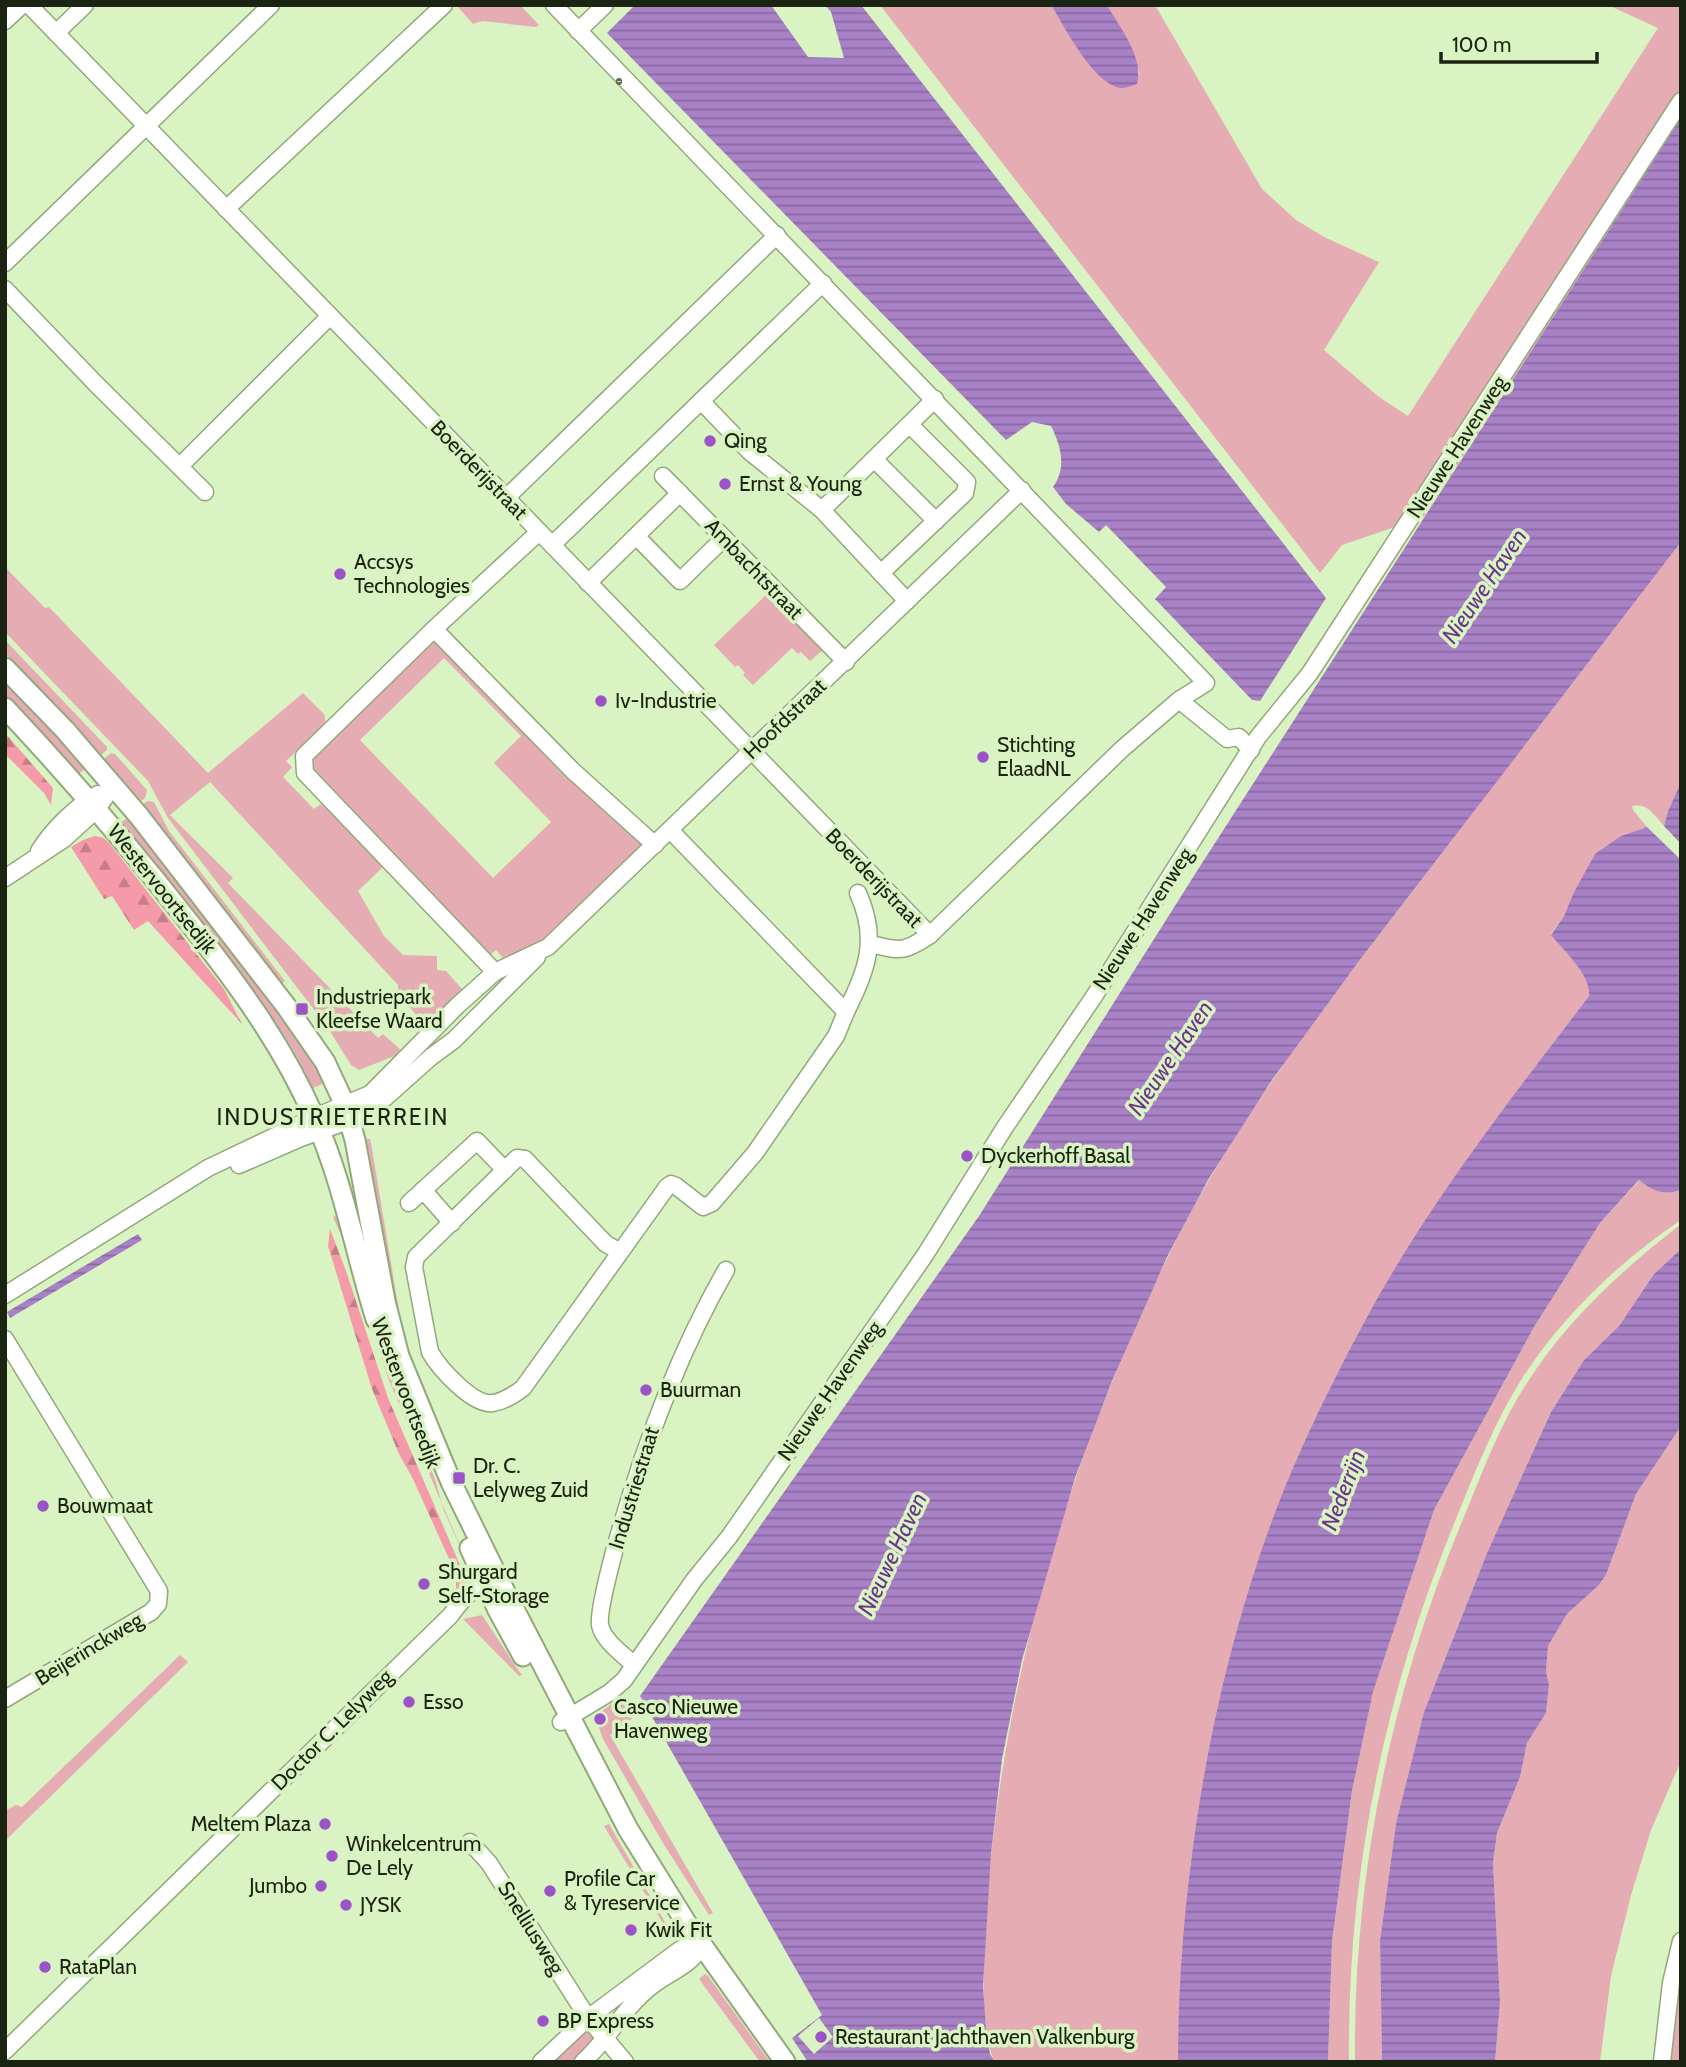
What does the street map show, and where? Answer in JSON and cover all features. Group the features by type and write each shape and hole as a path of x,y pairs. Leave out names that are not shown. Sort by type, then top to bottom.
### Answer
{"main road":[{"name":"Westervoortsedijk","path":"5,668 156,837 306,1032 334,1078 348,1113 385,1301 399,1356 493,1588"},
{"name":"Westervoortsedijk","path":"5,708 93,804 223,966 271,1035 318,1124 391,1366 493,1588 570,1718 628,1829 696,1948 772,2062"},
{"name":"Westervoortsedijk","path":"696,1948 785,2062"}],"street":[{"path":"5,21 22,5"},
{"name":"Boerderijstraat","path":"29,5 929,935"},
{"path":"56,33 85,5"},
{"path":"5,263 271,5"},
{"path":"226,209 444,5"},
{"path":"554,5 1206,683 1180,700 1122,749 929,935 910,948 900,950 871,944"},
{"path":"578,30 604,5"},
{"name":"Nieuwe Havenweg","path":"570,1718 618,1686 729,1536 925,1255 1251,750 1275,715 1306,679 1681,101"},
{"path":"506,498 777,235"},
{"path":"552,545 823,283"},
{"path":"5,289 205,492"},
{"path":"180,466 330,316"},
{"path":"822,510 935,399"},
{"path":"701,401 750,452 822,510 907,601"},
{"path":"881,573 965,493 967,482 911,425"},
{"name":"Ambachtstraat","path":"644,457 846,662"},
{"path":"874,459 936,520"},
{"name":"Hoofdstraat","path":"426,1051 464,1030 1022,490"},
{"path":"588,583 680,494"},
{"path":"495,972 305,773 304,756 539,532"},
{"path":"636,536 680,581 724,538"},
{"path":"435,629 572,769 655,845"},
{"path":"1180,700 1227,739 1239,737 1251,750"},
{"path":"5,878 57,845 93,804 113,786"},
{"path":"36,856 54,831 74,813 93,804"},
{"path":"671,831 846,1013"},
{"path":"619,1251 606,1244 525,1159 517,1158 416,1257 414,1267 430,1352 437,1364 477,1401 491,1404 507,1399 523,1388 664,1190 671,1184 703,1207 712,1203 755,1153 836,1036 865,972 871,944 866,909 858,893"},
{"name":"Hoofdstraat","path":"426,1051 441,1022 495,972 548,947"},
{"path":"5,1295 163,1198 318,1124 348,1113 426,1051"},
{"path":"409,1203 477,1141 505,1170"},
{"path":"423,1190 452,1223"},
{"name":"Industriestraat","path":"634,1665 604,1636 600,1624 609,1570 634,1483 664,1396 726,1270"},
{"name":"Beijerinckweg","path":"5,1339 159,1591 158,1604 151,1612 5,1699"},
{"name":"Doctor C. Lelyweg","path":"5,2051 467,1598 493,1588"},
{"name":"Snelliusweg","path":"470,1842 489,1863 588,2018 625,2062"},
{"path":"1662,2062 1671,1983 1681,1941"},
{"path":"541,2062 588,2018 696,1948"},
{"path":"583,2062 636,2000 696,1948"}],"shaded area":[{"path":"456,5 520,5 539,25 536,27 482,21 473,24"},
{"path":"880,5 1051,5 1085,59 1140,75 1133,53 1107,5 1155,5 1262,189 1296,220 1324,237 1379,262 1324,350 1379,397 1408,416 1658,28 1608,5 1681,5 1681,118 1424,517 1342,545 1320,573"},
{"path":"1681,542 1681,782 1664,826 1646,808 1632,806 1647,827 1621,836 1573,894 1564,916 1551,934 1586,980 1589,996 1471,1157 1398,1269 1332,1385 1303,1445 1270,1529 1228,1673 1197,1820 1182,1966 1178,2062 995,2062 985,2018 985,1920 1002,1772 1014,1707 1028,1642 1064,1514 1109,1388 1144,1307 1199,1198 1281,1068 1359,961"},
{"path":"5,567 45,608 49,607 208,773 303,693 324,714 326,724 286,761 292,767 283,777 314,809 321,804 385,865 358,891 384,936 403,955 437,956 437,970 446,971 463,990 426,1026 398,994 398,985 210,782 170,815 233,878 228,883 378,1038 383,1034 400,1049 397,1055 359,1070 351,1065 328,1028 168,818 148,781 5,632"},
{"path":"767,594 824,649 810,661 792,648 753,685 738,665 735,667 714,645"},
{"path":"5,640 107,750 101,755 5,653"},
{"path":"426,643 438,643 566,778 577,779 645,844 544,942 505,960 496,950 489,956 312,769 311,761","holes":["444,658 521,736 494,763 551,822 493,878 360,740"]},
{"path":"5,676 89,766 77,775 5,697"},
{"path":"111,753 115,754 147,790 141,801 104,759"},
{"path":"154,802 169,831 285,981 282,983 143,804"},
{"path":"127,818 158,856 194,893 329,1081 313,1088 274,1021 119,824"},
{"path":"366,1139 370,1139 371,1143 402,1329 417,1374 451,1452 448,1454 413,1374 391,1291"},
{"path":"1640,1180 1659,1191 1669,1193 1681,1190 1681,1220 1614,1272 1573,1312 1537,1356 1494,1429 1432,1580 1391,1714 1363,1852 1350,1991 1349,2062 1328,2062 1332,1942 1352,1791 1373,1692 1434,1510 1534,1327 1600,1223"},
{"path":"338,1215 348,1235 386,1363 435,1479 442,1503 388,1378 350,1255 333,1217"},
{"path":"1681,1224 1681,1249 1654,1274 1619,1326 1584,1360 1551,1412 1487,1553 1424,1712 1396,1823 1380,1940 1382,2062 1355,2062 1361,1921 1382,1781 1417,1645 1440,1578 1501,1429 1543,1360 1597,1297"},
{"path":"1681,1426 1681,1761 1651,1830 1631,1895 1611,1976 1600,2062 1495,2062 1500,2002 1493,1863 1497,1833 1520,1777 1527,1743 1546,1713 1549,1685 1546,1671 1548,1646 1567,1614 1599,1585 1606,1575 1636,1494"},
{"path":"442,1503 471,1571 444,1511"},
{"path":"482,1615 522,1675 519,1676 463,1619"},
{"path":"180,1655 188,1662 5,1841 5,1811 16,1805 22,1807"},
{"path":"619,1701 632,1719 610,1735 713,1913 709,1915 663,1843 603,1739 595,1716"},
{"path":"609,1824 669,1929 667,1930 604,1826"},
{"path":"1681,1971 1681,2062 1671,2062"},
{"path":"705,1974 770,2062 760,2062 699,1979"},
{"path":"586,2029 596,2040 578,2062 546,2062"}],"green space":[{"path":"5,733 53,788 51,805 44,793 5,754"},
{"path":"95,836 104,838 110,844 224,989 242,1024 148,921 134,930 112,896 104,899 71,847"},
{"path":"330,1229 388,1398 466,1579 467,1586 457,1597 455,1572 399,1454 372,1389 328,1246"}],"water":[{"path":"635,5 771,5 808,57 844,58 831,12 825,5 861,5 1326,598 1260,701 1252,700 1155,599 1166,587 1106,525 1099,532 1066,504 1053,487 1060,472 1061,457 1051,426 1032,422 1006,440 607,33"},
{"path":"1051,5 1107,5 1134,54 1137,84 1121,88 1100,76 1081,53"},
{"name":"Nieuwe Haven","path":"1681,118 1681,542 1359,961 1272,1080 1208,1180 1168,1255 1112,1381 1075,1478 1022,1660 1002,1759 991,1854 983,1986 986,2029 990,2054 995,2062 808,2062 792,2038 822,2015 640,1696 979,1216 1197,871"},
{"path":"1681,782 1681,844 1664,826"},
{"name":"Nederrijn","path":"1647,827 1681,860 1681,1190 1669,1193 1658,1191 1639,1180 1600,1223 1534,1327 1434,1510 1373,1692 1352,1791 1332,1942 1328,2062 1178,2062 1186,1907 1209,1747 1248,1590 1274,1516 1318,1413 1390,1276 1471,1153 1589,996 1586,980 1551,935 1564,916 1573,894 1595,854 1621,836"},
{"path":"138,1234 142,1240 10,1318 7,1312"},
{"path":"1681,1249 1681,1426 1636,1494 1606,1575 1599,1585 1567,1614 1548,1646 1546,1671 1549,1685 1546,1713 1527,1743 1520,1777 1497,1833 1493,1863 1500,2002 1495,2062 1382,2062 1380,1940 1396,1823 1424,1712 1487,1553 1551,1412 1584,1360 1619,1326 1654,1274"}],"pier":[{"path":"819,2018 833,2037 814,2054 798,2036"}],"place":[{"name":"Qing","path":"710,441"},
{"name":"Ernst & Young","path":"725,484"},
{"name":"Accsys Technologies","path":"340,574"},
{"name":"Iv-Industrie","path":"601,701"},
{"name":"Stichting ElaadNL","path":"983,757"},
{"name":"Industriepark Kleefse Waard","path":"302,1009"},
{"name":"Dyckerhoff Basal","path":"967,1156"},
{"name":"Buurman","path":"646,1390"},
{"name":"Dr. C. Lelyweg Zuid","path":"459,1478"},
{"name":"Bouwmaat","path":"43,1506"},
{"name":"Shurgard Self-Storage","path":"424,1584"},
{"name":"Esso","path":"409,1702"},
{"name":"Casco Nieuwe Havenweg","path":"600,1719"},
{"name":"Meltem Plaza","path":"325,1824"},
{"name":"Winkelcentrum De Lely","path":"332,1856"},
{"name":"Jumbo","path":"321,1886"},
{"name":"Profile Car & Tyreservice","path":"550,1891"},
{"name":"JYSK","path":"346,1905"},
{"name":"Kwik Fit","path":"631,1930"},
{"name":"RataPlan","path":"45,1967"},
{"name":"BP Express","path":"543,2021"},
{"name":"Restaurant Jachthaven Valkenburg","path":"821,2037"}],"district":[{"name":"INDUSTRIETERREIN","path":"333,1117"}]}
